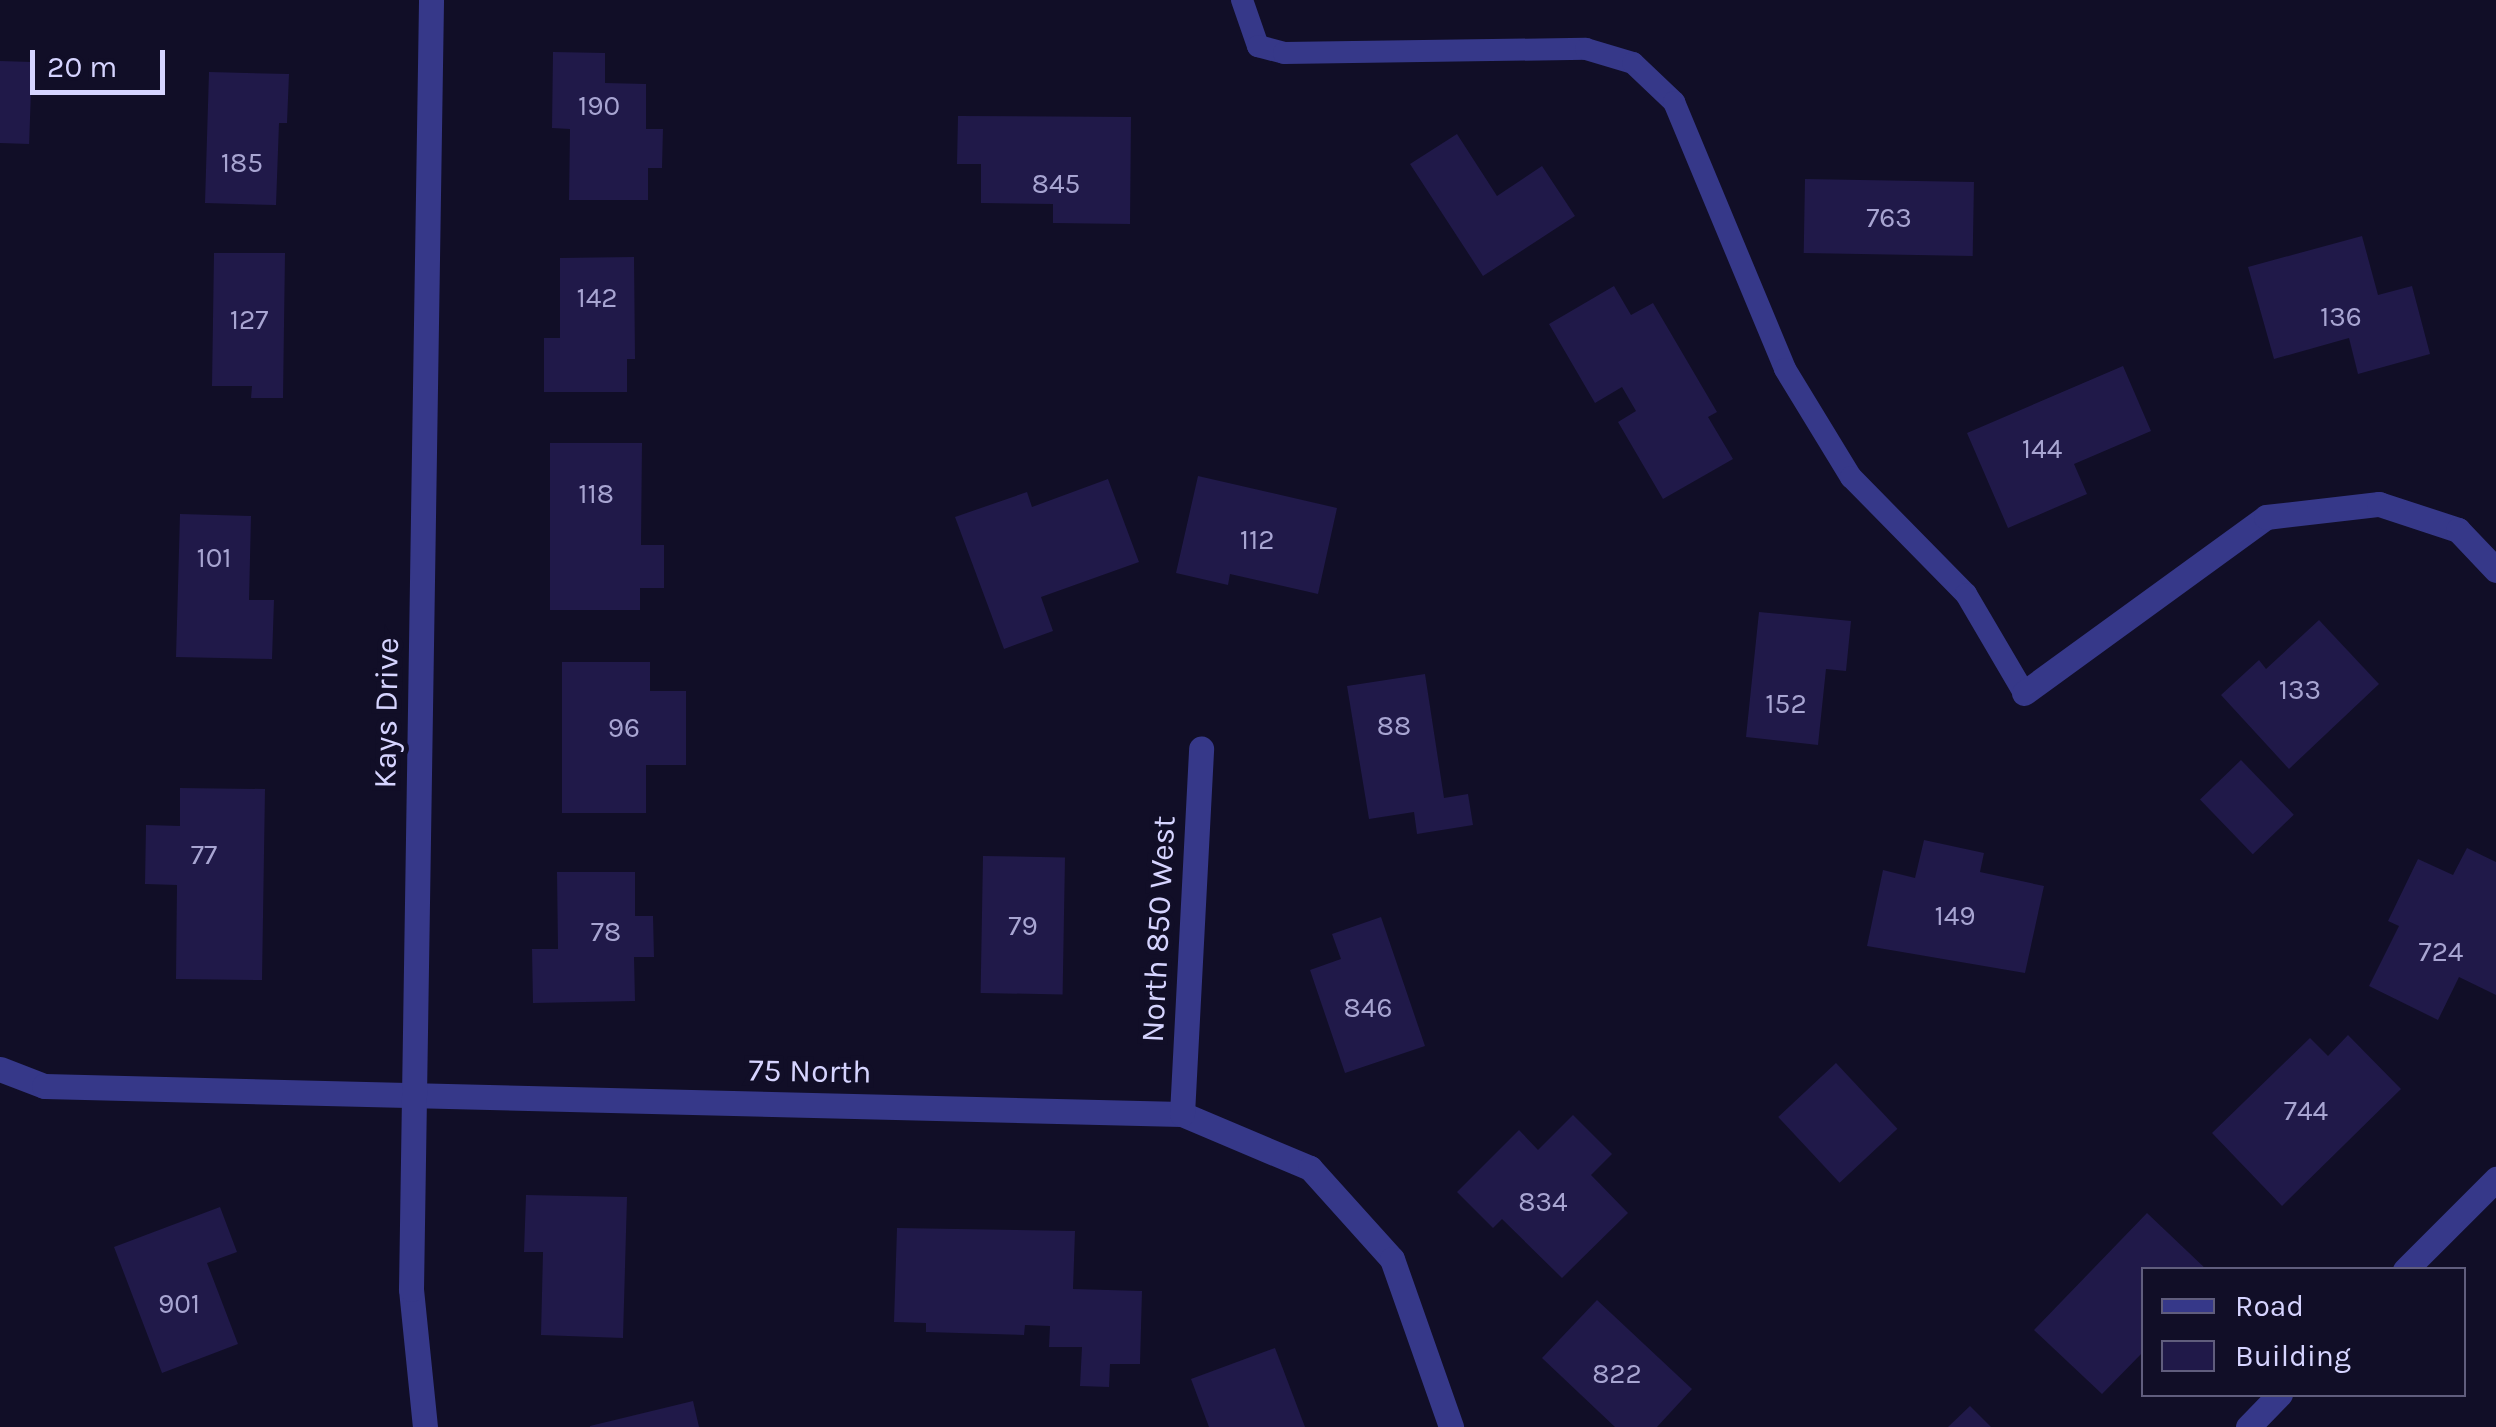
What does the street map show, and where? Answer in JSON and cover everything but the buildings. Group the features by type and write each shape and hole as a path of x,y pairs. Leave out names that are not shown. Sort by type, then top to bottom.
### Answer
{"street":[{"name":"Kays Drive","path":"425,1427 411,1289 430,0"},
{"path":"2024,693 2266,517 2378,504 2458,530 2496,570"},
{"name":"North 850 West","path":"1182,1114 1201,748"},
{"name":"75 North","path":"0,1069 44,1086 1182,1114 1310,1168 1392,1259 1451,1427"},
{"path":"2408,1267 2496,1179"},
{"path":"2248,1427 2277,1397"}],"lane":[{"path":"1242,0 1258,46 1284,53 1586,49 1634,63 1674,102 1785,368 1851,477 1966,594 2024,693"}]}
